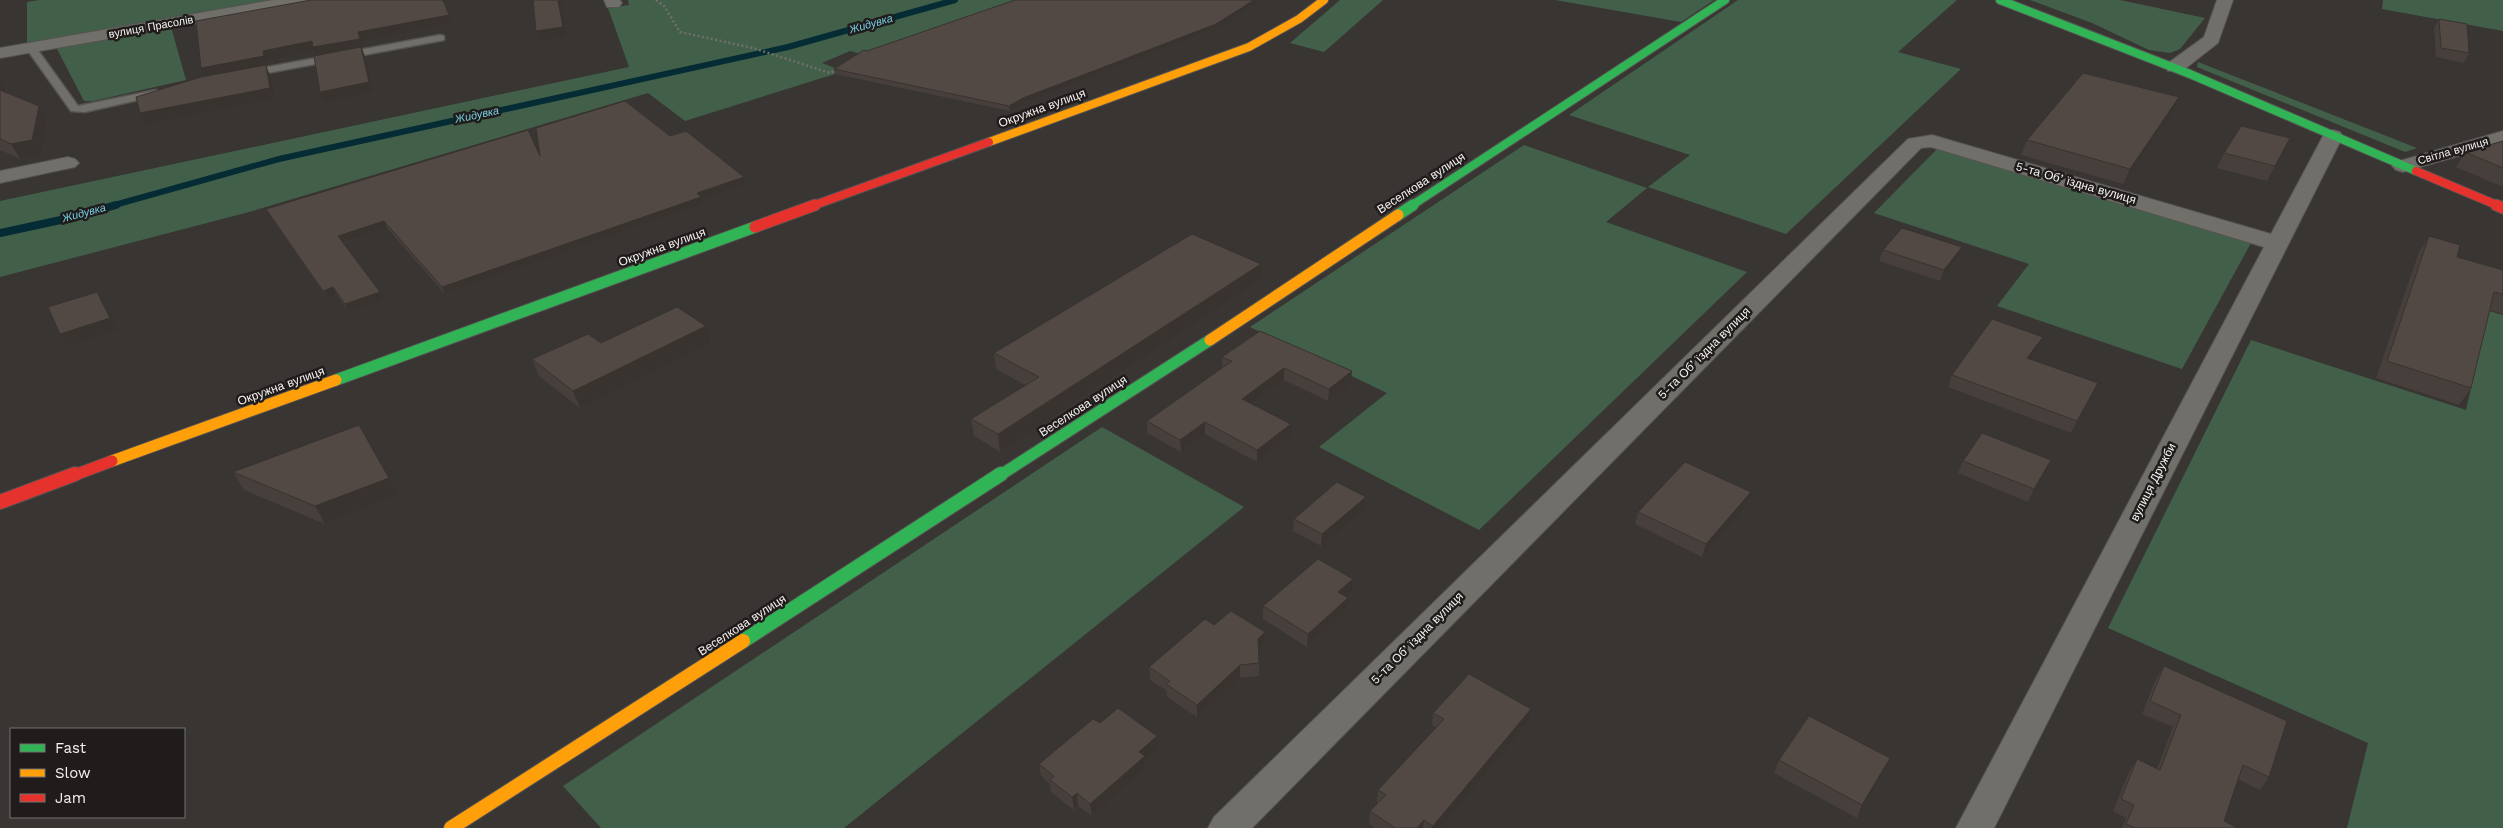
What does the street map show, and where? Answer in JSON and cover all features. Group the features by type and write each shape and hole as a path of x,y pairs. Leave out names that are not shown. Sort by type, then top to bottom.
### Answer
{"main road":[{"name":"Окружна вулиця","path":"0,502 1249,48 1299,19 1324,0"},
{"name":"Веселкова вулиця","path":"451,828 1088,420 1725,0"},
{"path":"2000,0 2077,27 2175,67 2503,208"}],"street":[{"name":"вулиця Прасолів","path":"0,53 302,0"},
{"path":"2175,67 2212,39 2225,0"},
{"name":"вулиця Дружби","path":"1975,828 2333,136"},
{"name":"Світла вулиця","path":"2402,166 2503,137"},
{"name":"5-та Обʼїздна вулиця","path":"1226,828 1915,142 1932,141 2276,243"},
{"path":"0,177 68,163"}],"lane":[{"path":"230,78 440,38"},
{"path":"31,48 75,109 85,109 172,89"}],"path":[{"path":"656,0 664,6 680,32 753,48 830,73 843,66"}],"green space":[{"path":"39,0 272,0 27,43 27,2"},
{"path":"628,0 1030,0 869,56 850,51 822,63 835,68 835,74 685,121 648,93 249,212 0,277 0,201 629,67 608,8 629,5"},
{"path":"1340,0 1383,0 1324,52 1290,43"},
{"path":"1555,0 1714,0 1681,22"},
{"path":"1738,0 1957,0 1898,52 1961,69 1786,234 1648,187 1690,155 1569,115"},
{"path":"2030,0 2120,0 2205,18 2180,49 2170,53 2149,50 2092,23"},
{"path":"2383,0 2503,0 2503,31 2382,9"},
{"path":"171,27 186,80 93,101 84,101 56,47"},
{"path":"2198,62 2417,148 2405,152 2197,67"},
{"path":"1524,145 1647,188 1606,222 1747,272 1479,530 1319,447 1387,393 1250,327"},
{"path":"1938,148 2252,241 2182,369 1997,306 2029,264 1874,213"},
{"path":"2489,311 2503,315 2503,828 2347,828 2368,743 2108,628 2251,340 2466,410"},
{"path":"1102,427 1244,507 844,828 601,828 563,786"}],"building":[{"path":"311,0 443,0 449,15 358,32 360,39 313,47 312,41 263,51 264,56 201,68 196,21"},
{"path":"533,0 560,0 558,1 563,27 536,31"},
{"path":"1015,0 1254,0 1216,24 1023,98 1009,106 834,69 864,50 867,51"},
{"path":"2439,19 2467,24 2469,53 2441,48"},
{"path":"361,47 369,82 320,92 314,56"},
{"path":"266,65 270,88 140,113 136,97 201,77"},
{"path":"2083,73 2179,97 2130,169 2027,140"},
{"path":"0,90 39,106 32,140 11,144 0,139"},
{"path":"625,101 670,136 686,131 744,177 697,193 701,197 442,287 384,221 338,236 380,292 345,304 333,287 323,291 266,209 528,130 540,156 536,128"},
{"path":"2241,126 2290,138 2275,166 2224,153"},
{"path":"2503,141 2503,168 2465,152"},
{"path":"1902,228 1962,247 1944,270 1883,250"},
{"path":"1192,234 1261,264 998,434 971,419 1039,377 994,353"},
{"path":"2429,236 2460,245 2457,257 2503,270 2503,294 2494,292 2471,388 2387,361"},
{"path":"97,292 110,318 60,334 48,307"},
{"path":"677,307 706,326 573,391 532,359 588,334 601,343"},
{"path":"1992,319 2043,337 2027,358 2098,383 2077,421 1952,375"},
{"path":"1260,331 1352,371 1329,389 1284,368 1242,399 1291,424 1257,450 1205,422 1180,440 1147,421 1232,361 1222,357"},
{"path":"359,425 389,478 315,506 233,472"},
{"path":"1982,433 2051,460 2034,489 1963,461"},
{"path":"1685,462 1751,492 1706,544 1638,512"},
{"path":"1337,482 1366,497 1322,534 1294,519"},
{"path":"1318,559 1353,579 1338,592 1348,598 1308,634 1263,606"},
{"path":"1231,611 1265,632 1258,639 1259,663 1240,665 1197,705 1166,684 1170,681 1149,667 1205,619 1214,625"},
{"path":"2164,666 2287,721 2269,777 2243,765 2224,821 2238,828 2135,828 2126,824 2134,805 2121,799 2137,759 2160,770 2181,715 2150,701"},
{"path":"1469,674 1531,709 1433,826 1424,820 1417,828 1395,828 1370,811 1386,795 1378,790 1444,719 1433,713"},
{"path":"1118,708 1157,736 1139,752 1145,756 1090,804 1077,793 1072,797 1050,780 1054,776 1039,764 1093,719 1100,723"},
{"path":"1809,716 1890,758 1862,805 1779,760"}],"waterway":[{"name":"Жидувка","path":"111,206 279,159 788,47 955,0"},
{"name":"Жидувка","path":"0,233 70,218 116,205"}],"traffic: fast":[{"path":"1398,215 1725,0"},
{"path":"2000,0 2190,74 2416,171"},
{"path":"336,380 755,227"},
{"path":"743,641 1210,340"}],"traffic: slow":[{"path":"989,142 1249,47 1299,19 1324,0"},
{"path":"1210,340 1398,215"},
{"path":"112,461 336,380"},
{"path":"451,828 743,641"}],"traffic: jam":[{"path":"755,227 989,142"},
{"path":"2416,171 2503,208"},
{"path":"0,502 112,461"}]}
